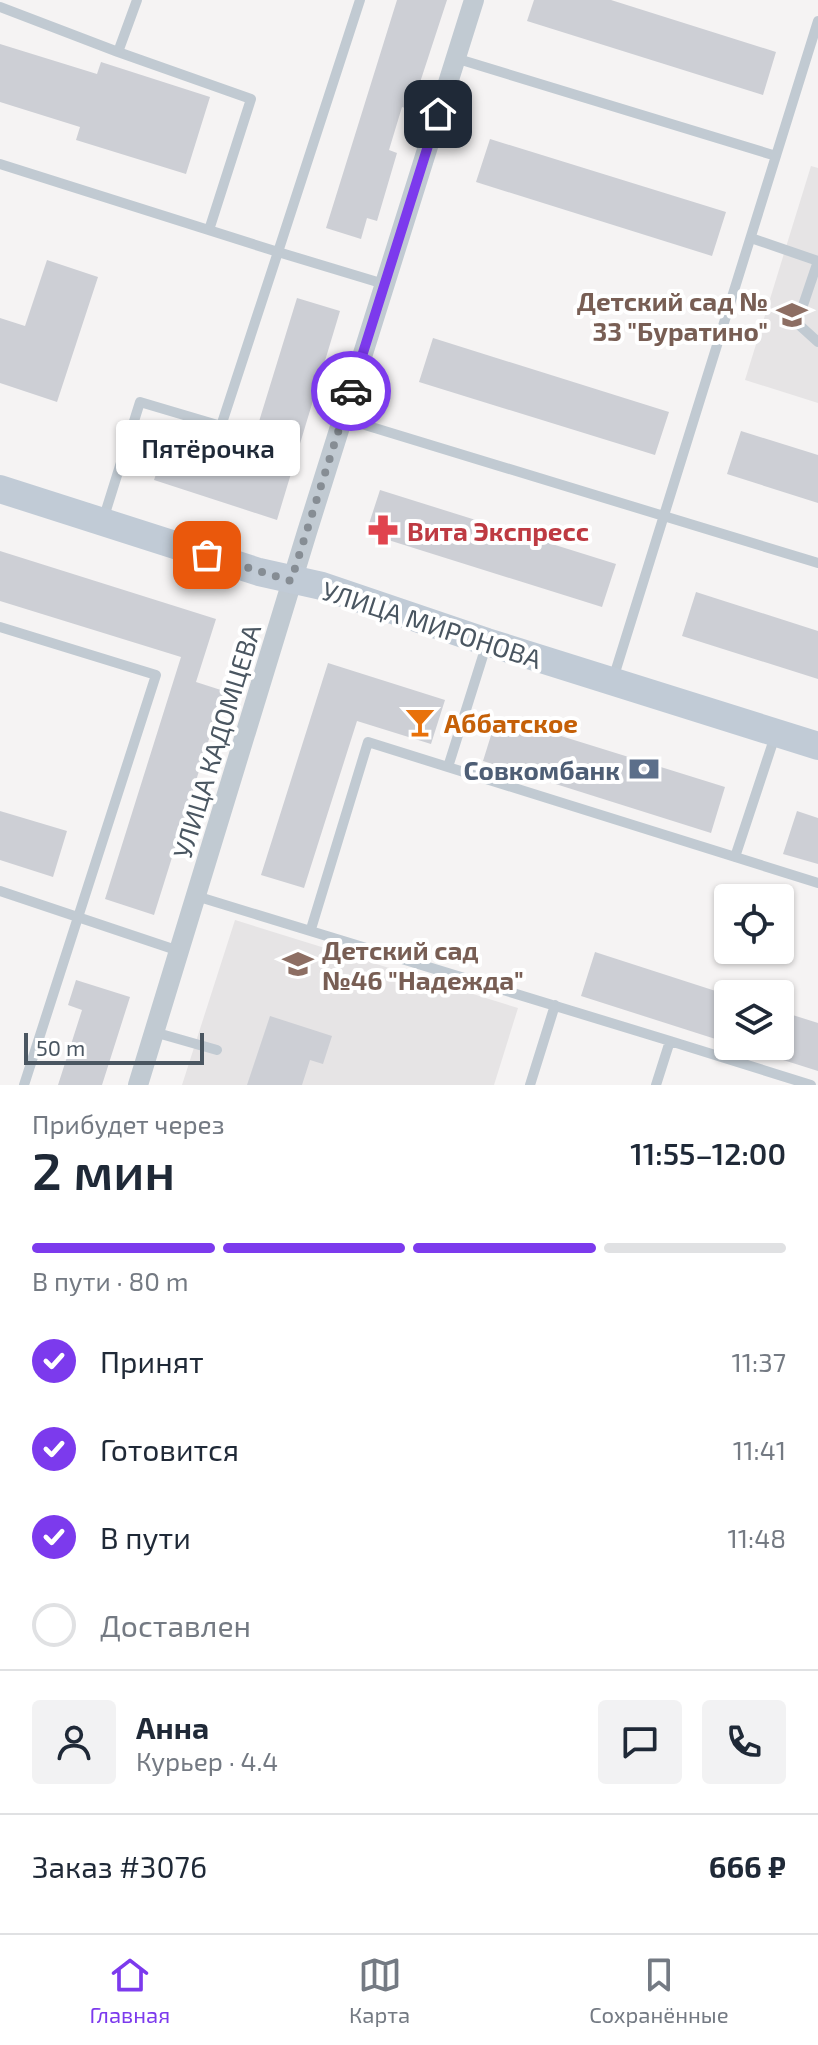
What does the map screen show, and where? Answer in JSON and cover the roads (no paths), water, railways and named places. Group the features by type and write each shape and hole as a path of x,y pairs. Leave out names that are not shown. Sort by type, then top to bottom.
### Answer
{"main road":[{"name":"УЛИЦА МИРОНОВА","path":"0,489 291,581 322,586 487,642 818,746"}],"street":[{"name":"УЛИЦА КАДОМЦЕВА","path":"138,1085 291,581 474,0"}],"lane":[{"path":"118,52 137,0"},
{"path":"103,522 140,402 221,426 360,0"},
{"path":"0,7 251,99 209,230"},
{"path":"612,681 818,21"},
{"path":"455,58 776,156"},
{"path":"0,164 384,284"},
{"path":"751,238 818,261 797,323 818,342"},
{"path":"342,418 818,563"},
{"path":"0,627 156,675 24,1085"},
{"path":"448,767 487,642"},
{"path":"735,857 776,732"},
{"path":"311,929 368,742 818,883"},
{"path":"0,891 179,951"},
{"path":"196,896 811,1085"},
{"path":"530,1085 555,1005"},
{"path":"154,1032 217,1050"},
{"path":"656,1085 670,1041"}],"place":[{"name":"Детский сад № 33 \"Буратино\"","path":"792,315"},
{"name":"Вита Экспресс","path":"383,530"},
{"name":"Пятёрочка","path":"207,555"},
{"name":"Аббатское","path":"420,722"},
{"name":"Совкомбанк","path":"644,769"},
{"name":"Детский сад №46 \"Надежда\"","path":"298,964"}]}
